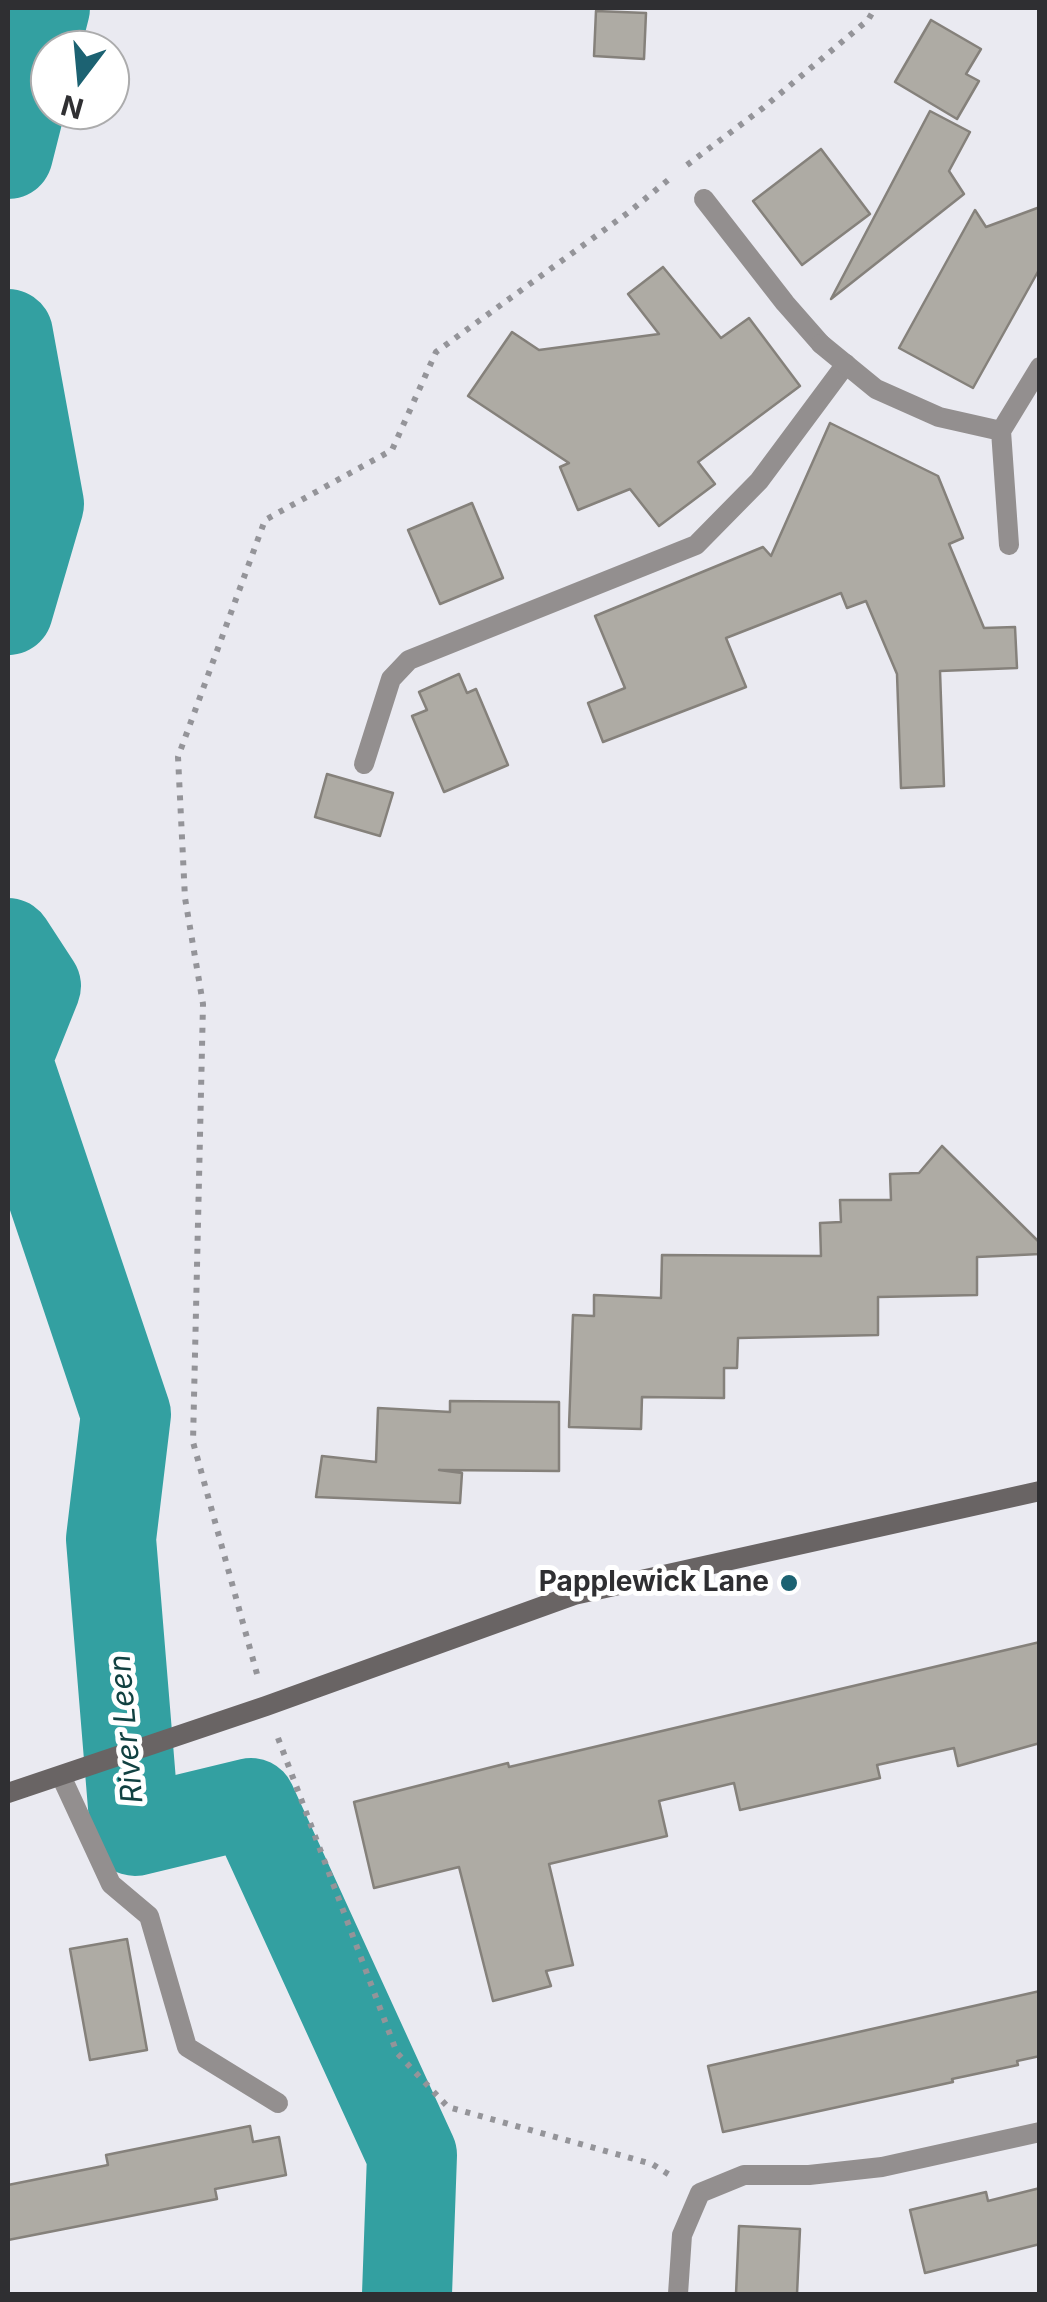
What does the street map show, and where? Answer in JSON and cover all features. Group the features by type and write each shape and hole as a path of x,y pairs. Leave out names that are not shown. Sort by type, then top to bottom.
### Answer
{"street":[{"path":"704,199 821,344 876,389 939,417 1001,431"},
{"path":"364,764 391,680 409,660 696,545 759,482 846,364"},
{"path":"1008,545 1001,431 1040,367"},
{"path":"8,1793 266,1706 574,1595 1040,1492"},
{"path":"61,1776 111,1884 149,1916 188,2047 278,2104"},
{"path":"678,2294 682,2235 700,2193 744,2175 810,2175 882,2167 1040,2132"}],"path":[{"path":"193,1442 266,1706 397,2053 448,2108 652,2164 700,2193"}],"building":[{"path":"596,11 646,13 644,59 594,56"},
{"path":"931,20 981,49 966,74 979,81 957,119 895,82"},
{"path":"930,111 970,132 949,171 964,194 831,299"},
{"path":"821,149 870,214 802,265 753,201"},
{"path":"1040,207 1040,268 973,388 899,348 975,210 986,227"},
{"path":"663,267 721,338 749,318 800,386 698,462 715,484 659,526 630,489 578,510 560,467 569,463 468,396 512,332 539,350 659,334 628,294"},
{"path":"830,423 938,476 963,538 949,544 984,628 1015,627 1017,668 940,671 944,786 901,788 897,674 866,601 847,608 841,593 726,638 746,687 603,742 588,703 625,688 595,616 763,547 771,556"},
{"path":"472,503 503,578 440,604 408,530"},
{"path":"459,674 467,693 476,689 508,765 444,792 412,716 427,710 419,692"},
{"path":"327,774 393,793 380,836 315,817"},
{"path":"942,1146 1040,1243 1040,1254 977,1257 977,1295 878,1297 878,1335 738,1338 737,1368 724,1368 724,1398 642,1397 641,1429 569,1427 573,1315 594,1316 594,1295 661,1298 662,1255 821,1256 820,1223 841,1222 840,1200 891,1200 890,1174 919,1173"},
{"path":"450,1401 559,1402 559,1471 439,1470 462,1473 460,1503 316,1497 322,1456 376,1462 378,1408 450,1412"},
{"path":"1040,1642 1040,1743 958,1766 954,1748 877,1765 880,1778 740,1810 734,1783 659,1801 667,1836 549,1864 573,1965 546,1971 551,1986 493,2001 459,1867 374,1888 354,1802 508,1763 509,1767"},
{"path":"127,1939 147,2050 90,2060 70,1949"},
{"path":"1040,1991 1040,2056 1017,2061 1018,2065 952,2079 953,2082 723,2132 708,2066"},
{"path":"250,2126 253,2142 279,2137 286,2175 215,2189 217,2199 8,2240 8,2185 108,2165 106,2155"},
{"path":"1040,2188 1040,2244 925,2273 910,2210 986,2192 988,2201"},
{"path":"739,2226 800,2229 797,2294 736,2294"}],"waterway":[{"name":"River Leen","path":"8,154 45,8"},
{"name":"River Leen","path":"8,334 39,504 8,610"},
{"name":"River Leen","path":"8,943 36,986 8,1056"},
{"name":"River Leen","path":"8,1063 126,1414 111,1539 135,1831 251,1803 412,2155 407,2294"}],"place":[{"name":"Papplewick Lane","path":"789,1583"}]}
